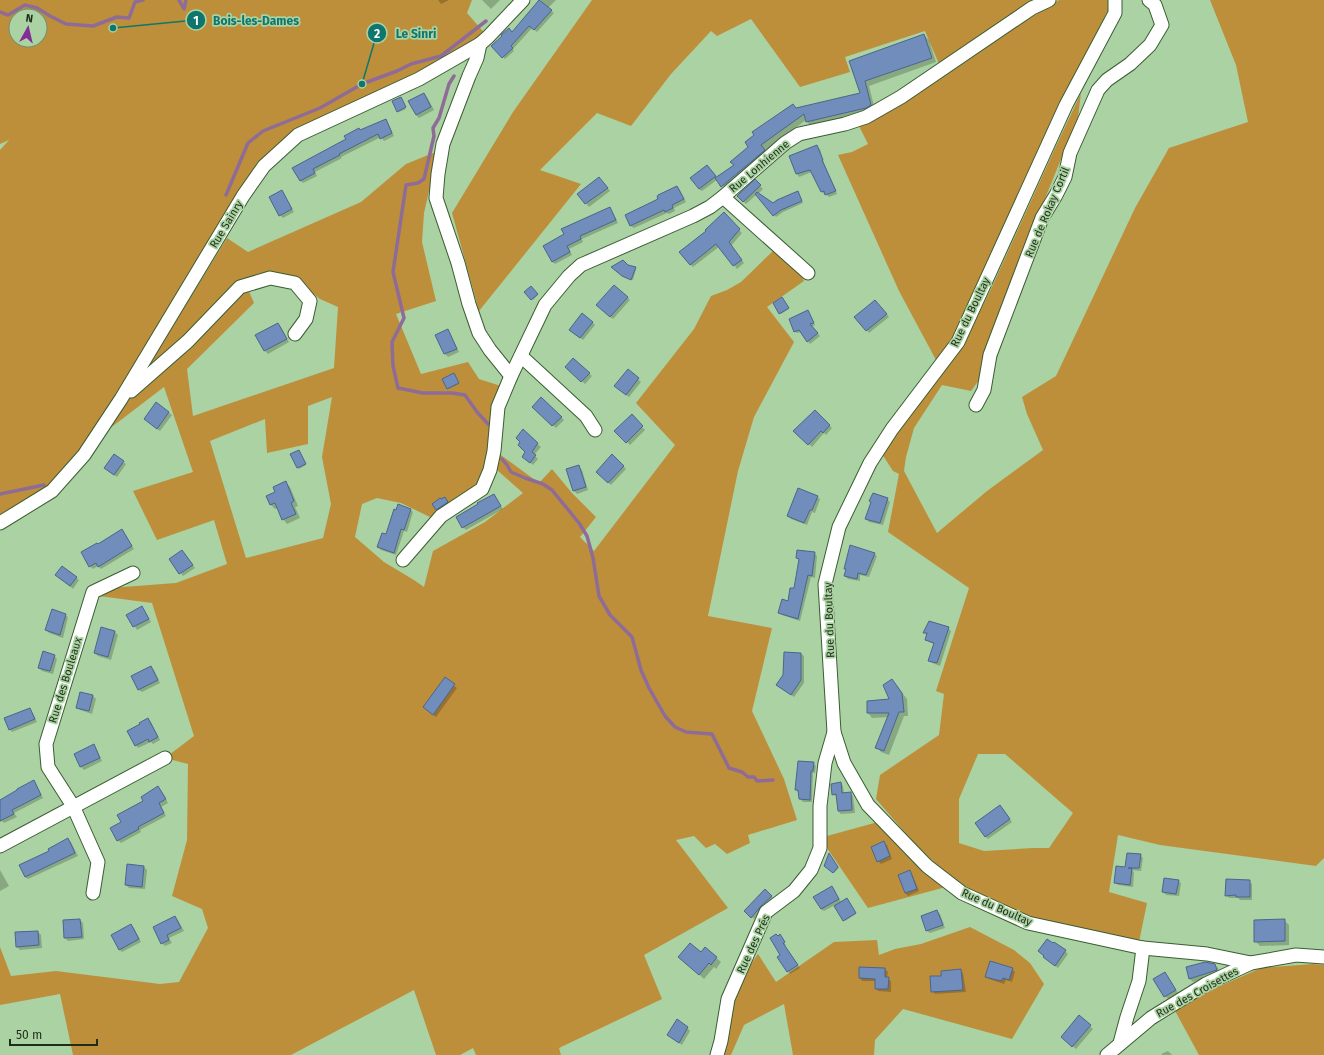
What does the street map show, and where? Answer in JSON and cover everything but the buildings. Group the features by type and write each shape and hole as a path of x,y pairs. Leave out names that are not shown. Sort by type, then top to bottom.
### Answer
{"street":[{"name":"Rue Sainry","path":"0,523 52,491 84,455 121,399 243,196 264,166 298,135 419,79 480,44 523,0"},
{"name":"Rue Lonhienne","path":"403,560 441,516 482,488 490,470 494,451 498,407 511,376 546,305 569,276 581,265 693,216 710,207 785,143 799,134 844,124 866,117 901,97 1032,8 1049,0"},
{"name":"Rue du Boultay","path":"1115,0 1115,13 1066,105 958,342 892,429 870,463 839,527 825,584 834,732 844,763 868,805 927,866 962,893 1028,923 1143,948 1207,954 1251,963"},
{"name":"Rue de Rokay Cortil","path":"976,405 984,390 990,355 1042,218 1065,177 1070,154 1098,90 1107,80 1130,64 1150,45 1162,25 1155,5 1149,0"},
{"path":"480,44 477,58 443,144 436,198 479,333 490,350 511,376"},
{"path":"723,197 808,272"},
{"path":"121,399 188,341 240,287 270,278 295,283 310,301 306,319 295,334"},
{"path":"521,356 586,416 595,430"},
{"name":"Rue des Bouleaux","path":"93,893 98,862 73,806 48,767 46,744 93,592 133,573"},
{"name":"Rue des Prés","path":"717,1055 721,1041 728,999 766,912 794,891 811,870 820,848 821,792 825,763 834,732"},
{"path":"0,846 165,758"},
{"path":"1114,1051 1139,981 1143,948"},
{"name":"Rue des Croisettes","path":"1114,1051 1151,1018 1206,984 1251,963 1296,955 1324,957"}],"shaded area":[{"path":"0,0 472,0 467,13 488,37 298,135 264,166 147,350 78,453 46,490 0,517 0,150 9,140 0,144"},
{"path":"592,0 1037,0 939,64 925,31 845,57 850,72 800,87 751,19 717,36 711,31 671,74 631,126 597,113 540,170 581,184 479,311 452,213 513,112"},
{"path":"1059,0 1111,0 1113,9 1107,12 1047,133 949,349 936,360 899,291 838,155 852,152 868,144 859,126"},
{"path":"1210,0 1324,0 1324,858 1316,866 1160,845 1118,835 1109,892 1147,903 1139,942 1030,920 964,891 913,842 876,799 880,775 939,735 944,694 936,691 969,588 888,532 899,474 893,471 882,454 915,404 962,347 991,289 1081,93 1078,117 1036,221 982,376 971,391 942,385 914,428 906,457 904,471 937,533 987,491 1043,450 1027,414 1022,397 1056,376 1135,208 1169,148 1248,122 1236,65","holes":["978,754 1005,754 1073,813 1049,848 984,851 959,843 959,799"]},
{"path":"438,151 424,213 422,242 436,301 396,314 421,374 468,362 479,379 504,387 490,450 479,485 432,518 401,503 377,498 362,504 355,537 384,562 424,587 433,551 485,522 523,493 497,470 498,453 539,483 552,469 572,493 596,517 580,537 594,551 675,445 636,403 694,329 711,296 727,290 741,282 775,249 799,270 804,281 767,307 794,342 754,417 738,471 708,616 772,628 752,711 784,779 797,820 748,835 750,843 727,854 715,844 706,848 694,836 676,840 728,908 644,955 662,999 559,1048 561,1055 476,1055 473,1048 460,1055 436,1055 414,990 291,1055 73,1055 60,994 0,1005 0,947 11,976 56,971 160,984 179,982 208,928 202,909 172,896 187,840 188,764 165,758 194,736 152,603 99,596 110,588 176,583 227,564 214,520 157,540 133,491 193,472 164,387 109,429 227,238 248,252 361,202 406,164","holes":["294,279 320,299 338,307 334,368 193,416 187,369 254,303 245,282","332,397 322,457 331,504 323,538 246,558 210,441 265,419 267,453 308,444 308,406"]},
{"path":"878,822 946,887 868,908 827,848 827,836"},
{"path":"970,927 1014,950 1030,963 1044,984 1012,1039 903,1009 875,1040 874,1055 793,1055 784,1004 744,1025 731,1055 723,1055 739,981 758,954 776,982 834,942 877,940 879,955 895,949 921,944"},
{"path":"1313,964 1324,965 1324,1055 1199,1055 1173,1007 1261,968"}],"waterway":[{"path":"0,12 8,15 25,5 37,8 66,24 93,26 117,17 129,18 135,2 143,0"},
{"path":"179,0 184,9 186,0"},
{"path":"226,195 248,143 263,131 320,108 362,84 411,64 441,56 486,21"},
{"path":"454,76 449,84 439,118 433,128 434,136 424,179 418,183 406,185 393,272 404,318 392,342 393,366 398,388 423,393 452,393 465,395 477,412 489,425"},
{"path":"502,459 511,472 543,484 552,490 579,523 587,536 593,558 599,596 610,615 632,637 641,670 649,688 665,716 675,727 686,732 712,734 729,768 742,772 748,777 754,777 757,781 773,780"},
{"path":"0,494 44,485"}],"place":[{"name":"Bois-les-Dames","path":"113,28"},
{"name":"Le Sinri","path":"362,84"}]}
